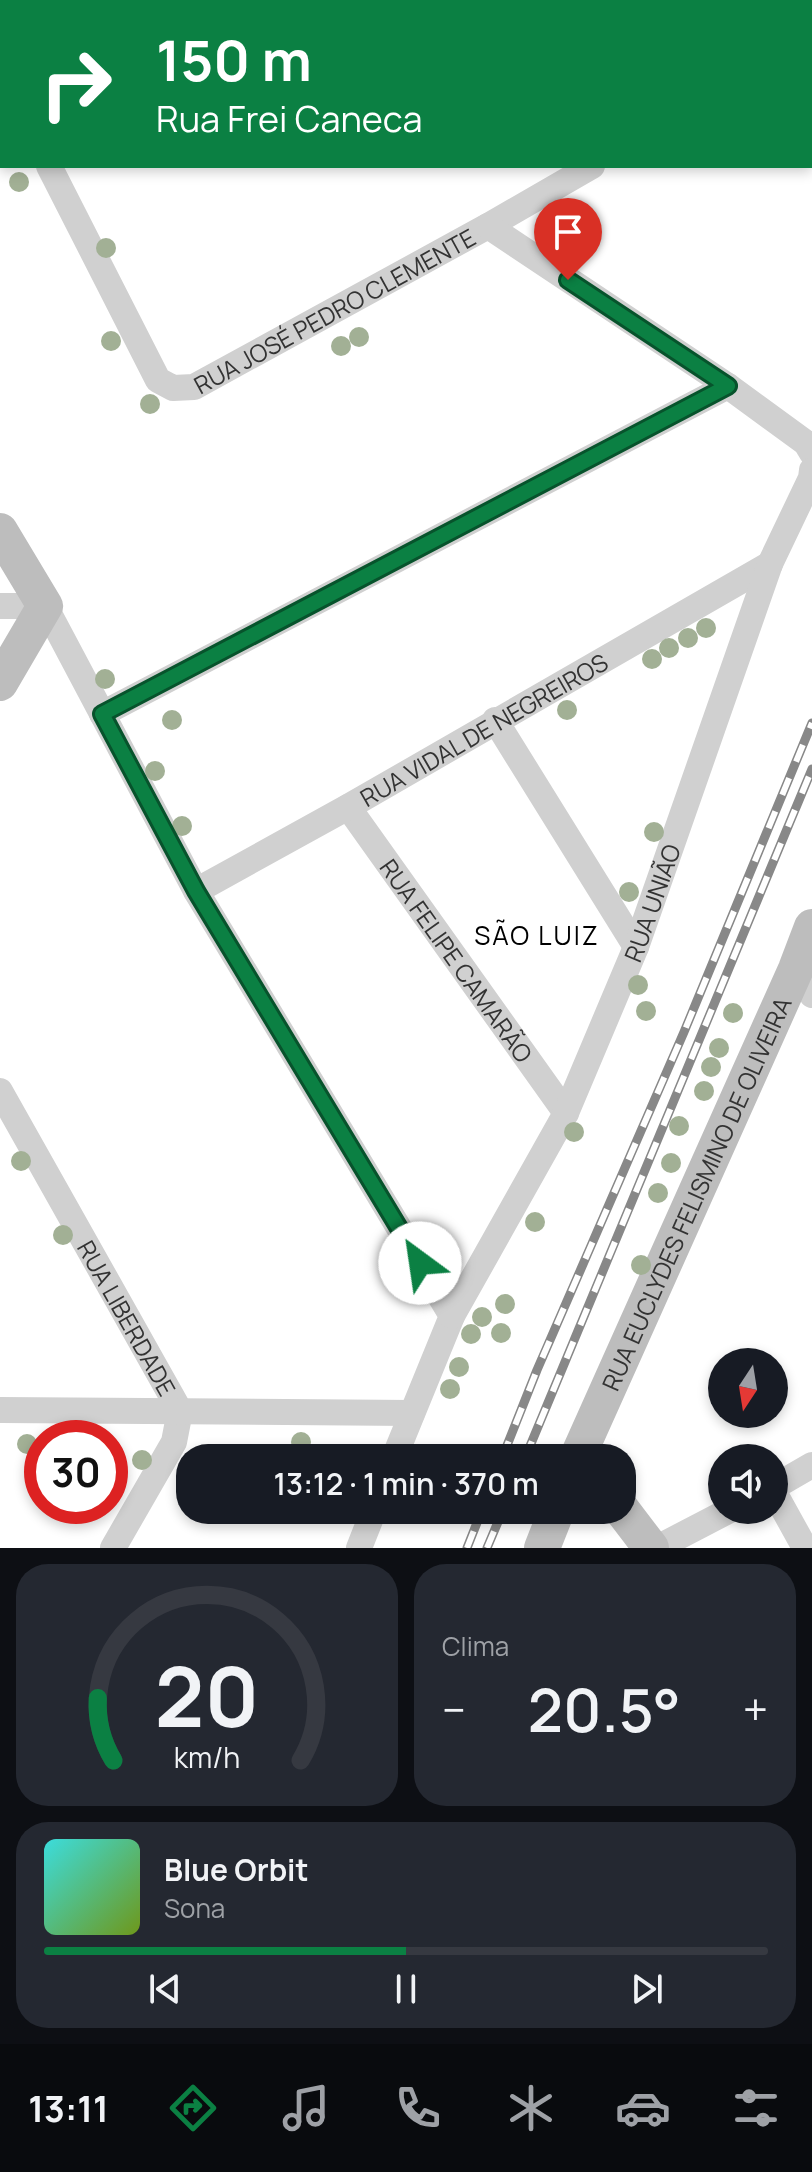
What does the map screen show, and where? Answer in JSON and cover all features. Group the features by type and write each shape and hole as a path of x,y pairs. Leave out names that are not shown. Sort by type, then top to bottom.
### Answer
{"street":[{"name":"RUA JOSÉ PEDRO CLEMENTE","path":"50,168 158,380 173,388 194,387 589,168"},
{"path":"488,226 728,386 806,443 812,453"},
{"path":"102,714 728,386"},
{"name":"RUA UNIÃO","path":"400,1444 452,1316 566,1113 636,947 770,564 812,470"},
{"path":"0,531 45,606 196,891 452,1316"},
{"name":"RUA VIDAL DE NEGREIROS","path":"196,891 770,564"},
{"path":"0,606 45,606"},
{"path":"0,683 45,606"},
{"path":"495,720 636,947"},
{"name":"RUA FELIPE CAMARÃO","path":"348,807 566,1113"},
{"name":"RUA EUCLYDES FELISMINO DE OLIVEIRA","path":"585,1444 804,982 812,927"},
{"name":"RUA LIBERDADE","path":"0,1091 180,1411 174,1442 113,1548"},
{"path":"0,1410 412,1413"},
{"path":"788,1480 812,1465"},
{"path":"788,1516 805,1548"},
{"path":"657,1548 708,1521"},
{"path":"359,1548 368,1524"},
{"path":"542,1548 551,1524"},
{"path":"633,1524 651,1548"}],"railway":[{"path":"508,1444 812,723"},
{"path":"531,1444 812,769"},
{"path":"467,1548 476,1524"},
{"path":"487,1548 497,1524"}],"district":[{"name":"SÃO LUIZ","path":"537,935"}],"route":[{"path":"420,1263 196,891 102,714 728,386 568,280"}]}
